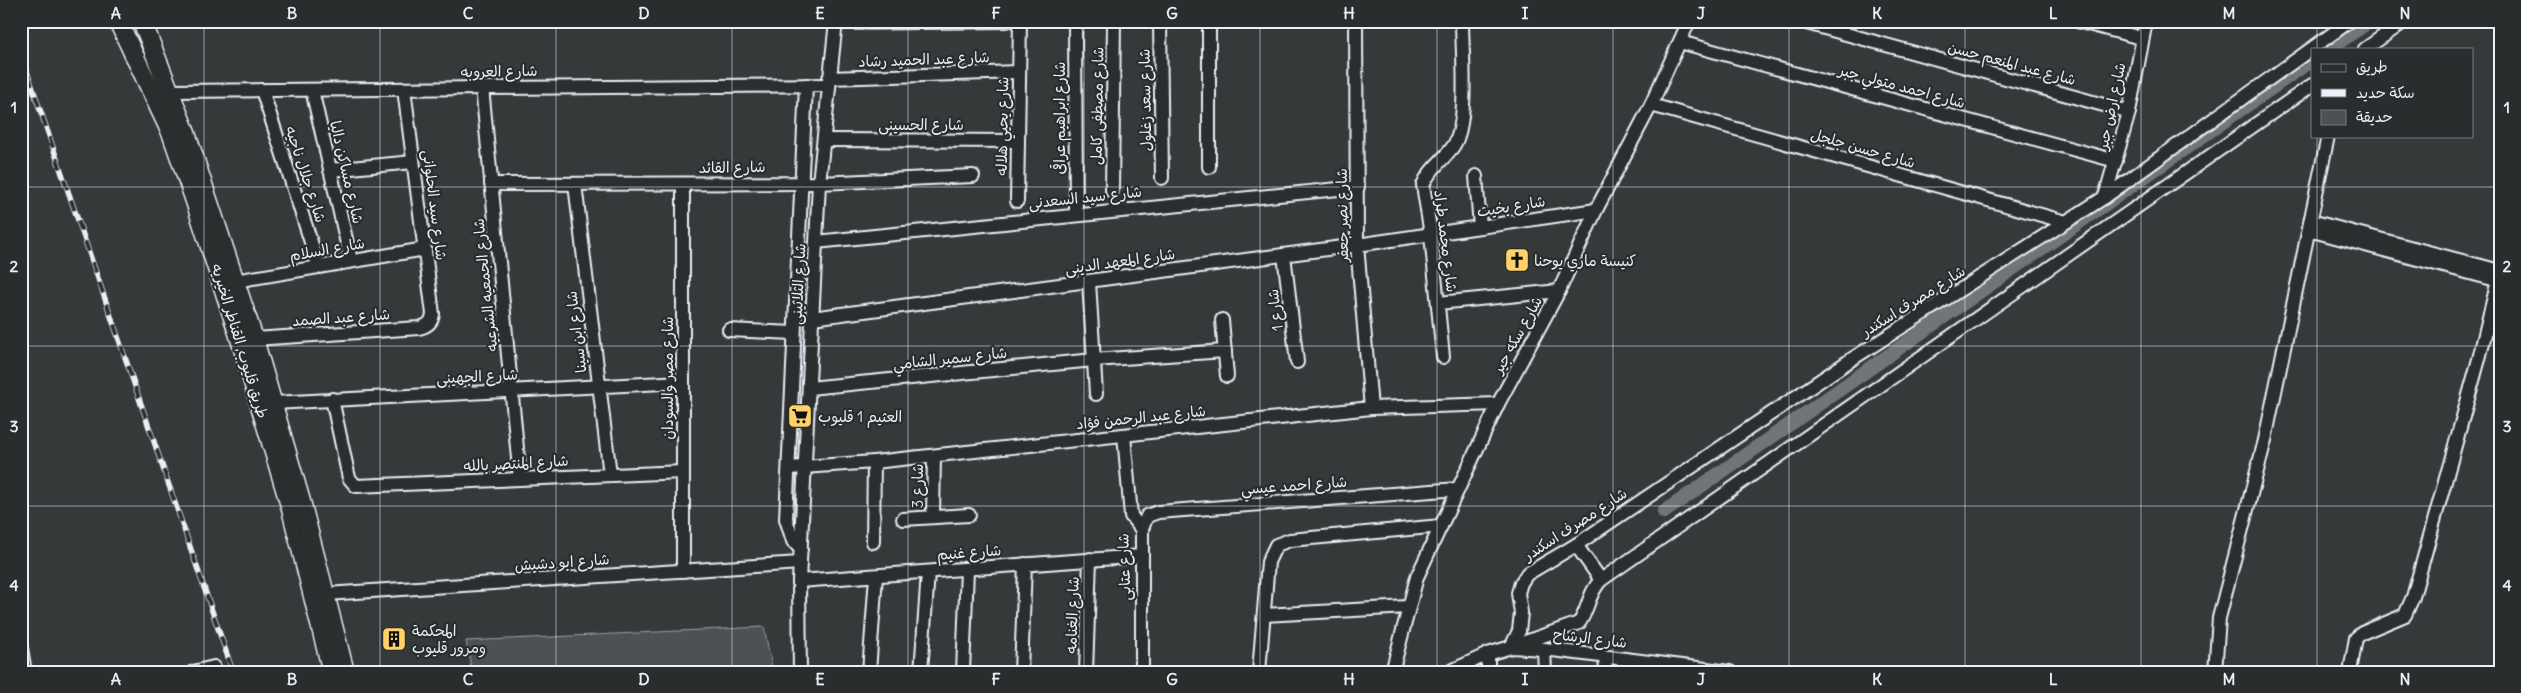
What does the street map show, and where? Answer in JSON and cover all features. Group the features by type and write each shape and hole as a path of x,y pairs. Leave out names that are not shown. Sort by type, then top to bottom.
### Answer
{"main road":[{"name":"طريق قليوب, القناطر الخيريه","path":"118,21 172,136 214,257 291,509 332,672"},
{"name":"طريق قليوب, القناطر الخيريه","path":"142,21 189,142 254,339 326,594 345,672"}],"street":[{"path":"836,22 1007,21"},
{"name":"شارع يحيي هلاله","path":"1017,201 1020,21"},
{"name":"شارع ابراهيم عراقى","path":"1075,21 1076,214"},
{"name":"شارع مصطفى كامل","path":"1112,191 1114,21"},
{"name":"شارع سعد زغلول","path":"1160,21 1162,178"},
{"path":"1209,167 1210,21"},
{"name":"شارع نصر جعفر","path":"1356,21 1358,187 1356,245 1371,408"},
{"name":"شارع محمد طراد","path":"1443,356 1431,234 1423,185 1426,177 1454,145 1459,133 1462,117 1462,21"},
{"name":"شارع سكه جير","path":"1392,672 1417,576 1498,404 1559,291 1596,210 1651,105 1689,21"},
{"name":"شارع عبد المنعم حسن","path":"1799,21 2129,112"},
{"path":"2077,21 2141,38"},
{"name":"شارع ارض جبر","path":"2105,197 2129,112 2141,38 2146,21"},
{"name":"شارع مصرف اسكندر","path":"2312,48 2350,21"},
{"path":"2366,48 2405,21"},
{"name":"شارع الثلاثينى","path":"800,672 800,563 816,242 829,81 836,22"},
{"name":"شارع احمد متولي جبر","path":"1680,42 2116,161"},
{"name":"شارع مصرف اسكندر","path":"1511,647 1521,622 1518,593 1521,583 1527,574 1535,568 1576,544 1852,359 2105,197 2311,49"},
{"name":"شارع عبد الحميد رشاد","path":"829,81 1019,72"},
{"name":"شارع العروبه","path":"170,91 806,85 829,81"},
{"name":"شارع الثلاثينى","path":"801,549 793,541 786,519 806,85"},
{"path":"1511,647 1579,623 1583,617 1589,594 1601,580 2311,86"},
{"name":"شارع الجمعيه الشرعيه","path":"482,87 520,479"},
{"name":"شارع سيد الحلوانى","path":"404,89 434,314 429,323"},
{"name":"شارع جلال ناجيه","path":"262,90 319,267"},
{"name":"شارع مساكن داليا","path":"312,90 351,261"},
{"name":"شارع حسن جلجل","path":"1651,105 2066,222"},
{"path":"2214,672 2219,618 2265,440 2328,138"},
{"name":"شارع الحسينى","path":"824,140 1018,141"},
{"path":"330,170 413,162"},
{"name":"شارع القائد","path":"491,184 683,185 972,176"},
{"path":"1476,176 1480,227"},
{"name":"شارع ابن سينا","path":"575,184 610,475"},
{"name":"شارع مصر والسودان","path":"683,185 683,571"},
{"name":"شارع سيد السعدنى","path":"816,242 1076,214 1358,187"},
{"name":"شارع بخيت","path":"1431,234 1596,210"},
{"path":"2310,226 2499,276 2479,359 2413,597 2405,615 2356,638 2351,666"},
{"name":"شارع المعهد الدينى","path":"812,318 1089,282 1431,234"},
{"name":"شارع السلام","path":"235,281 425,249"},
{"name":"شارع 1","path":"1284,255 1297,362"},
{"path":"1089,282 1096,394"},
{"path":"1438,303 1559,291"},
{"path":"1222,320 1228,376"},
{"name":"شارع عبد الصمد","path":"254,339 419,328 429,323"},
{"path":"729,330 794,333"},
{"name":"شارع سمير الشامي","path":"809,388 1094,360 1225,352"},
{"name":"شارع الجهينى","path":"273,403 683,382"},
{"name":"شارع المنتصر بالله","path":"332,399 349,478 352,484 362,486 683,472"},
{"name":"شارع عبد الرحمن فؤاد","path":"789,468 934,456 1371,408 1498,404"},
{"name":"شارع عتابى","path":"1124,435 1132,517 1142,529 1142,672"},
{"name":"شارع 3","path":"933,517 934,456"},
{"path":"873,542 874,462"},
{"name":"شارع احمد عيسي","path":"1142,529 1146,518 1158,512 1458,489"},
{"name":"شارع 3","path":"903,519 969,515"},
{"path":"1259,672 1268,562 1276,545 1290,540 1442,526"},
{"path":"1576,544 1601,580"},
{"name":"شارع غنيم","path":"800,582 1142,556"},
{"name":"شارع الغنامه","path":"1086,672 1090,560"},
{"name":"شارع ابو دشيش","path":"326,594 800,563"},
{"path":"1021,672 1025,564"},
{"path":"963,672 967,570"},
{"path":"921,672 928,572"},
{"path":"869,672 876,576"},
{"path":"1264,615 1408,607"},
{"name":"شارع الرشاح","path":"1449,672 1488,654 1511,647 1544,649 1605,657 1670,668 1730,672"},
{"path":"21,648 25,672"},
{"path":"1544,649 1545,672"},
{"path":"1488,654 1488,672"},
{"path":"1605,657 1606,672"},
{"path":"193,672 214,667"}],"green space":[{"path":"764,627 773,672 472,672 466,641"}],"waterway":[{"path":"2330,48 2370,21"},
{"path":"1664,512 2311,61"}],"railway":[{"path":"21,54 233,672"}],"place":[{"name":"كنيسة ماري يوحنا","path":"1517,260"},
{"name":"العثيم 1 قليوب","path":"800,416"},
{"name":"المحكمة ومرور قليوب","path":"394,639"}]}
